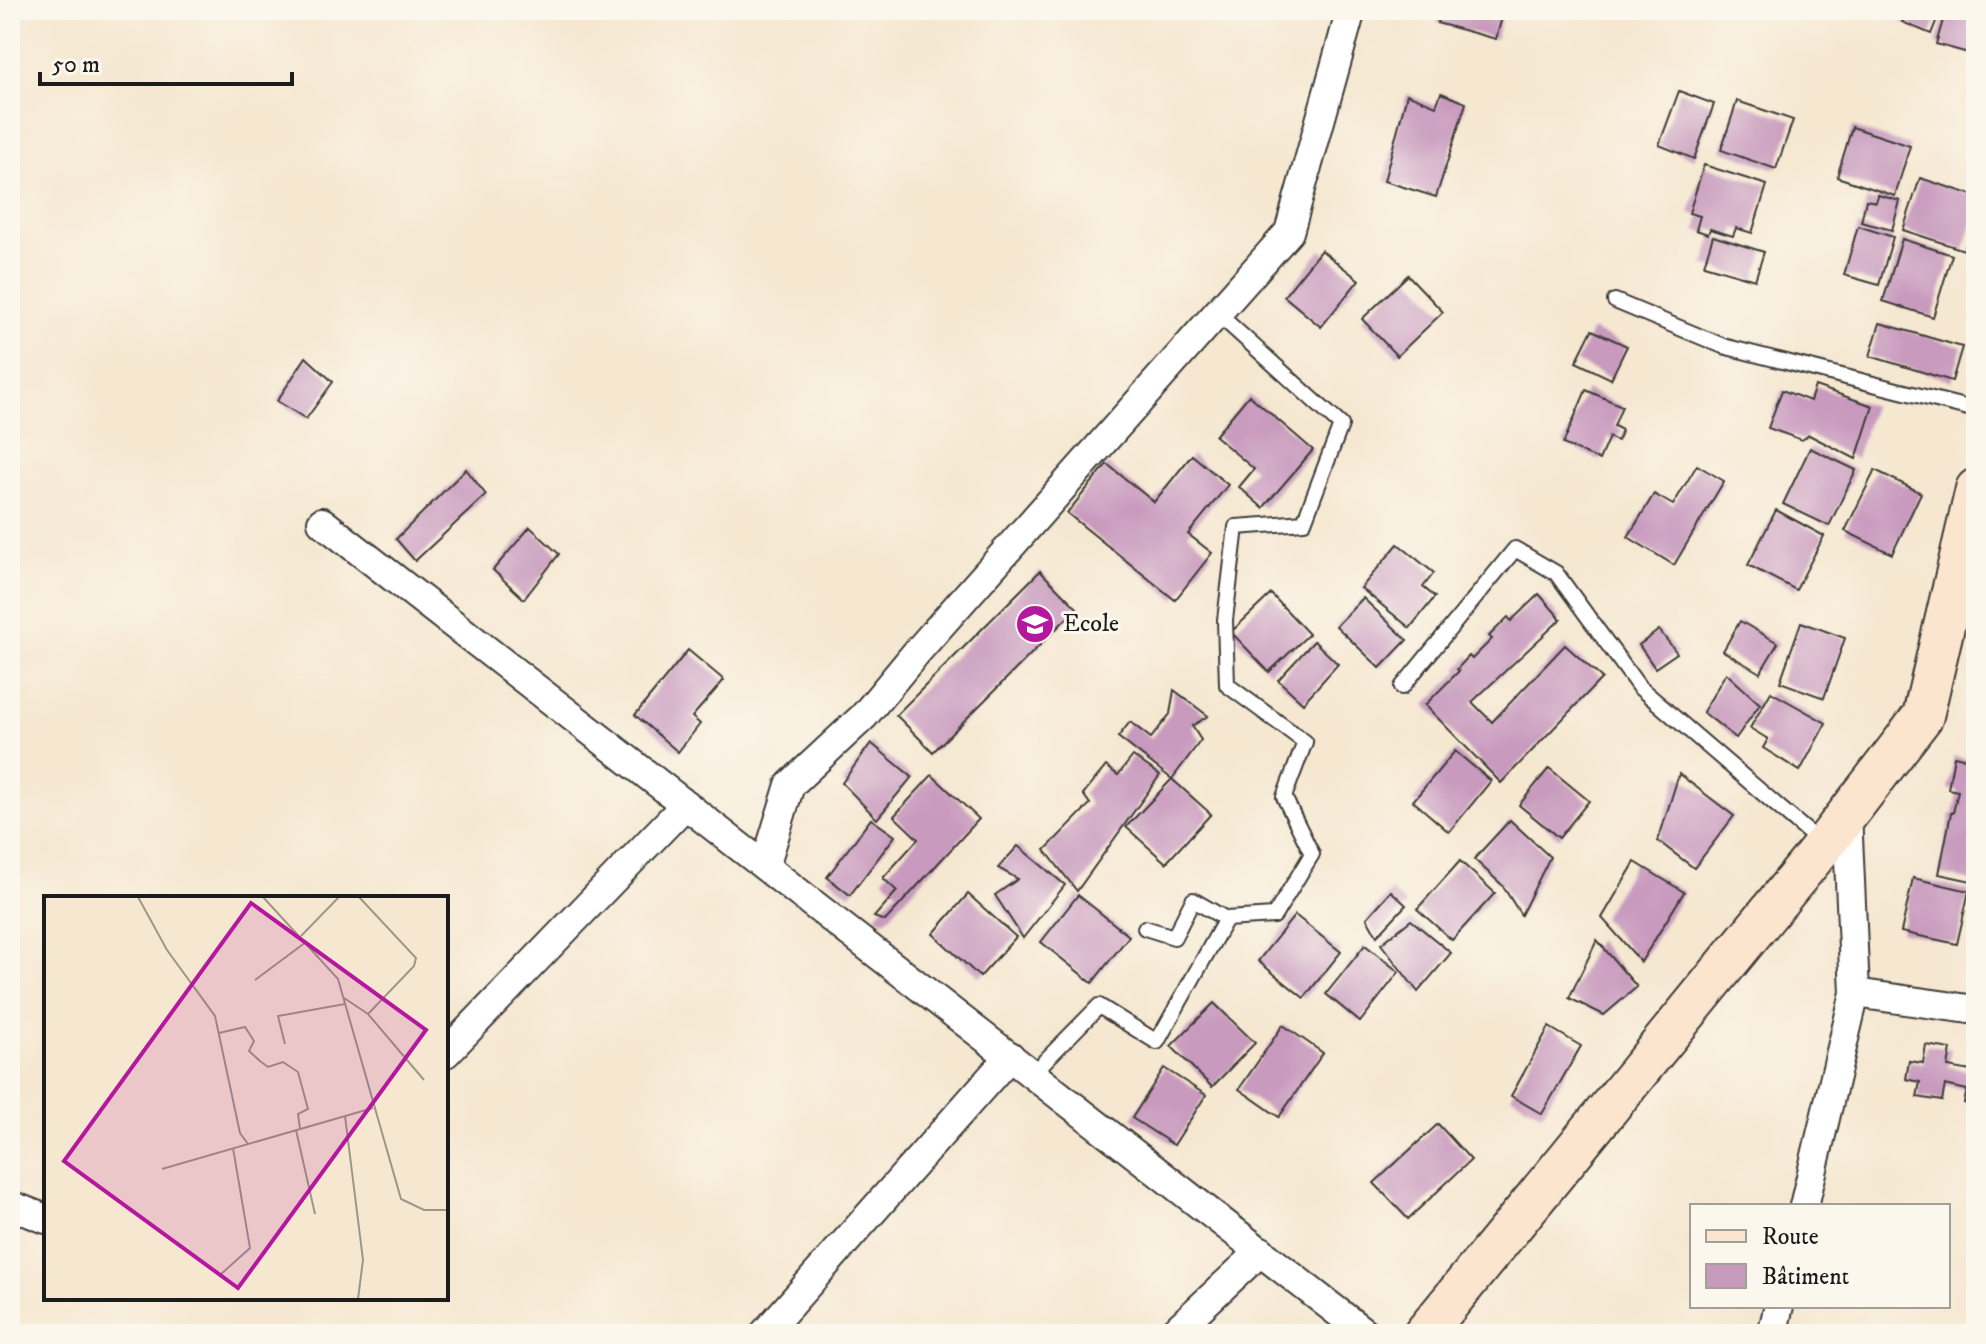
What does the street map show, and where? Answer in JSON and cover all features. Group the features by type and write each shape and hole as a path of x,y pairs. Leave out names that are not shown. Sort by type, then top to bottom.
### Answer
{"main road":[{"path":"1424,1334 1823,846 1923,716 1976,489"}],"street":[{"path":"765,866 790,785 864,716 916,653 1289,232 1351,10"},
{"path":"322,522 1366,1334"},
{"path":"448,1051 686,804"},
{"path":"1804,1204 1855,993 1847,814"},
{"path":"1855,993 1976,1010"},
{"path":"764,1334 1010,1056"},
{"path":"10,1205 44,1218"},
{"path":"1172,1334 1261,1251"},
{"path":"1772,1334 1778,1308"}],"lane":[{"path":"1615,301 1723,346 1976,410"},
{"path":"1145,928 1174,937 1193,900 1226,919 1274,916 1312,854 1284,797 1305,742 1227,685 1225,620 1236,527 1304,522 1341,425 1217,313"},
{"path":"1402,687 1515,549 1556,573 1639,687 1823,846"},
{"path":"1033,1073 1099,1006 1157,1042 1226,919"}],"building":[{"path":"1441,10 1504,10 1496,39 1437,23"},
{"path":"1907,10 1927,10 1939,14 1931,34 1902,22"},
{"path":"1946,10 1976,17 1976,42 1972,54 1936,44"},
{"path":"1679,91 1714,104 1694,159 1659,145"},
{"path":"1441,93 1466,103 1436,197 1384,181 1407,94 1436,106"},
{"path":"1737,101 1793,120 1776,169 1721,150"},
{"path":"1852,127 1910,146 1895,196 1837,177"},
{"path":"1704,165 1767,185 1752,233 1736,228 1733,236 1710,229 1708,234 1696,230 1700,216 1689,213"},
{"path":"1920,178 1976,196 1976,212 1964,250 1903,230"},
{"path":"1878,195 1900,201 1892,230 1861,222 1866,200 1876,202"},
{"path":"1858,226 1893,237 1879,285 1844,275"},
{"path":"1713,236 1764,252 1755,280 1704,265"},
{"path":"1902,239 1952,255 1933,317 1883,301"},
{"path":"1321,250 1359,280 1321,327 1284,296"},
{"path":"1408,275 1443,312 1397,356 1362,319"},
{"path":"1880,323 1962,347 1952,381 1870,356"},
{"path":"1592,330 1627,346 1611,379 1576,362"},
{"path":"306,357 333,382 306,419 277,401"},
{"path":"1815,386 1873,406 1856,459 1809,435 1802,440 1768,428 1782,390 1810,401"},
{"path":"1586,390 1622,406 1614,426 1622,430 1617,441 1609,437 1599,460 1563,444"},
{"path":"1249,395 1313,450 1263,508 1239,487 1254,469 1215,436"},
{"path":"1810,448 1856,470 1829,526 1783,504"},
{"path":"1192,455 1228,485 1188,534 1212,553 1175,600 1067,513 1107,464 1154,502"},
{"path":"1697,465 1724,481 1674,565 1628,537 1654,494 1673,505"},
{"path":"466,469 486,495 415,561 396,539"},
{"path":"1875,470 1921,493 1892,554 1845,531"},
{"path":"1776,510 1824,536 1796,590 1748,565"},
{"path":"530,527 559,554 524,599 493,570"},
{"path":"1398,544 1434,573 1423,587 1435,597 1410,628 1361,588"},
{"path":"1040,571 1077,608 933,752 896,715"},
{"path":"1271,594 1309,634 1269,672 1231,632"},
{"path":"1539,594 1561,619 1472,702 1492,722 1565,645 1602,678 1501,783 1425,705 1459,671 1457,669 1469,656 1472,659 1492,639 1489,636 1508,617 1511,621"},
{"path":"1363,598 1407,640 1380,668 1336,626"},
{"path":"1740,621 1778,643 1760,673 1723,651"},
{"path":"1801,622 1845,638 1824,698 1780,682"},
{"path":"1659,630 1677,653 1655,668 1639,645"},
{"path":"1314,641 1338,664 1303,703 1278,680"},
{"path":"688,650 724,680 692,717 700,724 678,752 635,715"},
{"path":"1726,673 1760,704 1736,738 1703,712"},
{"path":"1174,690 1208,716 1192,726 1201,740 1172,779 1118,737 1130,722 1151,738 1170,714"},
{"path":"1771,692 1826,723 1800,771 1763,748 1768,739 1750,728"},
{"path":"1975,739 1976,882 1939,874 1958,791 1948,789 1954,756 1971,760"},
{"path":"871,743 912,777 877,819 842,783"},
{"path":"1455,751 1491,781 1449,832 1413,801"},
{"path":"1133,756 1160,775 1077,891 1045,850 1090,804 1083,794 1106,766 1118,775"},
{"path":"1549,768 1589,801 1559,838 1519,805"},
{"path":"1679,774 1734,816 1694,868 1658,841"},
{"path":"932,775 979,819 885,921 874,917 897,891 883,878 918,839 894,816"},
{"path":"1172,779 1211,814 1166,863 1126,827"},
{"path":"871,819 895,836 850,895 827,877"},
{"path":"1510,820 1550,857 1521,915 1502,885 1474,859"},
{"path":"1018,846 1065,885 1023,938 995,895 1018,879 998,868"},
{"path":"1460,861 1495,893 1452,940 1417,909"},
{"path":"1635,862 1684,892 1641,962 1602,918"},
{"path":"1913,878 1969,891 1957,944 1901,932"},
{"path":"1391,891 1406,905 1377,936 1367,918"},
{"path":"968,894 1016,937 980,977 933,934"},
{"path":"1078,895 1129,936 1092,983 1041,942"},
{"path":"1295,915 1341,952 1304,998 1258,961"},
{"path":"1411,920 1451,953 1418,992 1381,944"},
{"path":"1597,940 1637,987 1604,1015 1569,998"},
{"path":"1365,945 1399,972 1360,1022 1326,994"},
{"path":"1214,1003 1255,1043 1212,1087 1171,1046"},
{"path":"1283,1025 1323,1053 1279,1117 1239,1089"},
{"path":"1549,1027 1581,1046 1542,1114 1511,1096"},
{"path":"1926,1045 1951,1049 1948,1067 1971,1071 1976,1050 1976,1105 1964,1103 1967,1090 1945,1085 1942,1101 1917,1097 1920,1082 1906,1079 1909,1061 1923,1063"},
{"path":"1164,1068 1206,1095 1174,1145 1132,1118"},
{"path":"1438,1124 1471,1160 1408,1219 1374,1183"}],"place":[{"name":"Ecole","path":"1035,624"}]}
